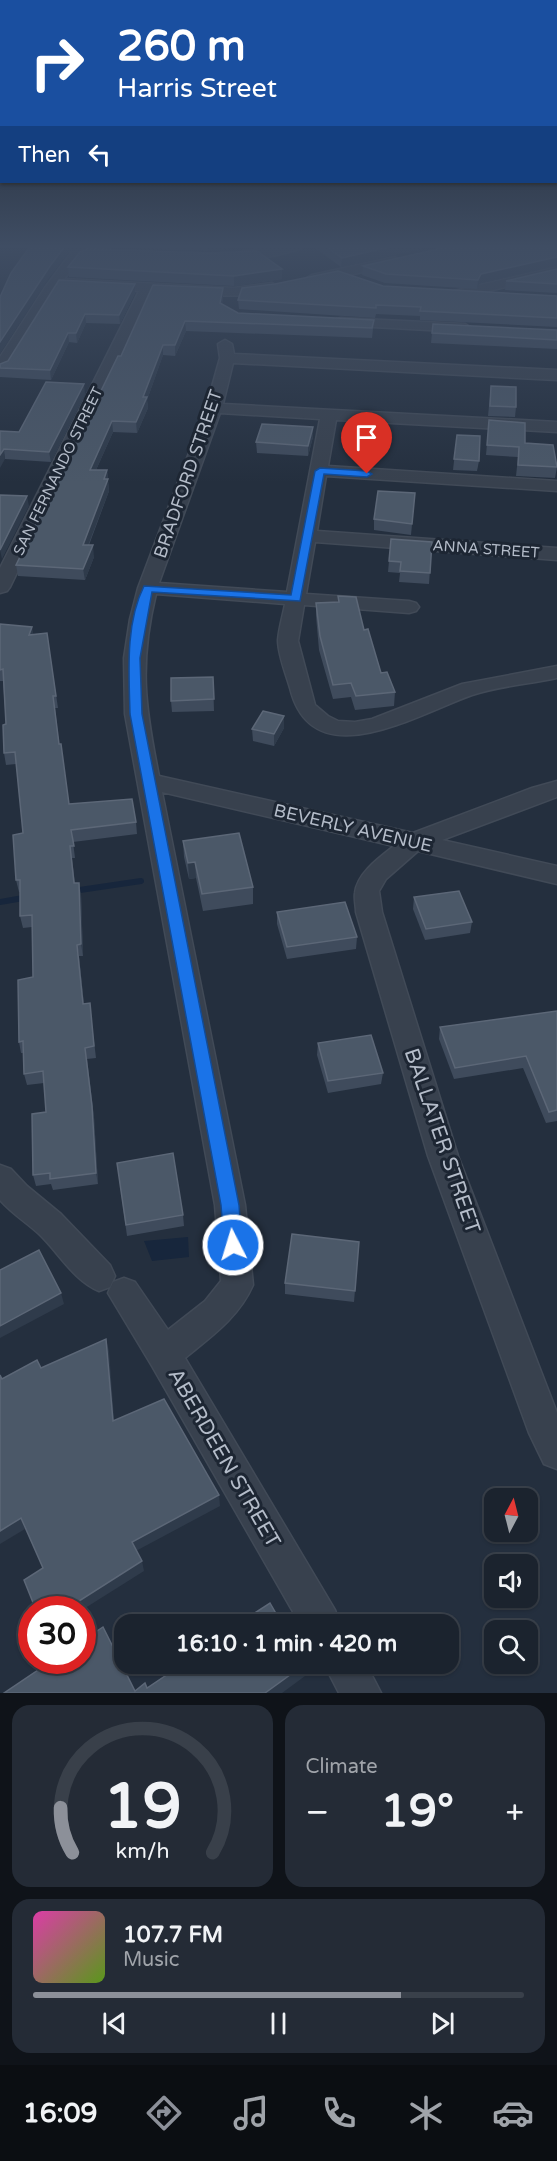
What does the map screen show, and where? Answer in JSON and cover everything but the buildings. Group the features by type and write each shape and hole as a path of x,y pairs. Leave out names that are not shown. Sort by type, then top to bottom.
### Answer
{"street":[{"path":"0,369 29,324"},
{"name":"SAN FERNANDO STREET","path":"0,587 129,324"},
{"path":"379,324 474,329"},
{"name":"BRADFORD STREET","path":"164,1354 216,1312 237,1285 230,1205 136,714 134,658 148,588 214,408 226,351 557,375"},
{"path":"214,408 557,427"},
{"path":"329,414 288,641 305,706 320,722 334,728 355,729 377,725 469,689 557,672"},
{"path":"320,471 557,486"},
{"name":"ANNA STREET","path":"307,536 557,554"},
{"path":"148,588 409,607"},
{"name":"BEVERLY AVENUE","path":"149,781 552,874"},
{"name":"BALLATER STREET","path":"557,789 540,793 414,842 377,873 367,891 369,912 443,1156 547,1433 557,1451"},
{"path":"552,874 557,895"},
{"name":"ABERDEEN STREET","path":"0,1178 16,1196 50,1224 112,1284 164,1354 315,1614"},
{"path":"350,1674 361,1693"}],"water":[{"path":"188,1237 189,1257 152,1261 144,1241"}],"waterway":[{"path":"73,891 141,881"},
{"path":"0,902 29,897"}],"route":[{"path":"233,1245 230,1205 136,714 134,658 140,619 148,588 296,599 320,471 367,474"}]}
